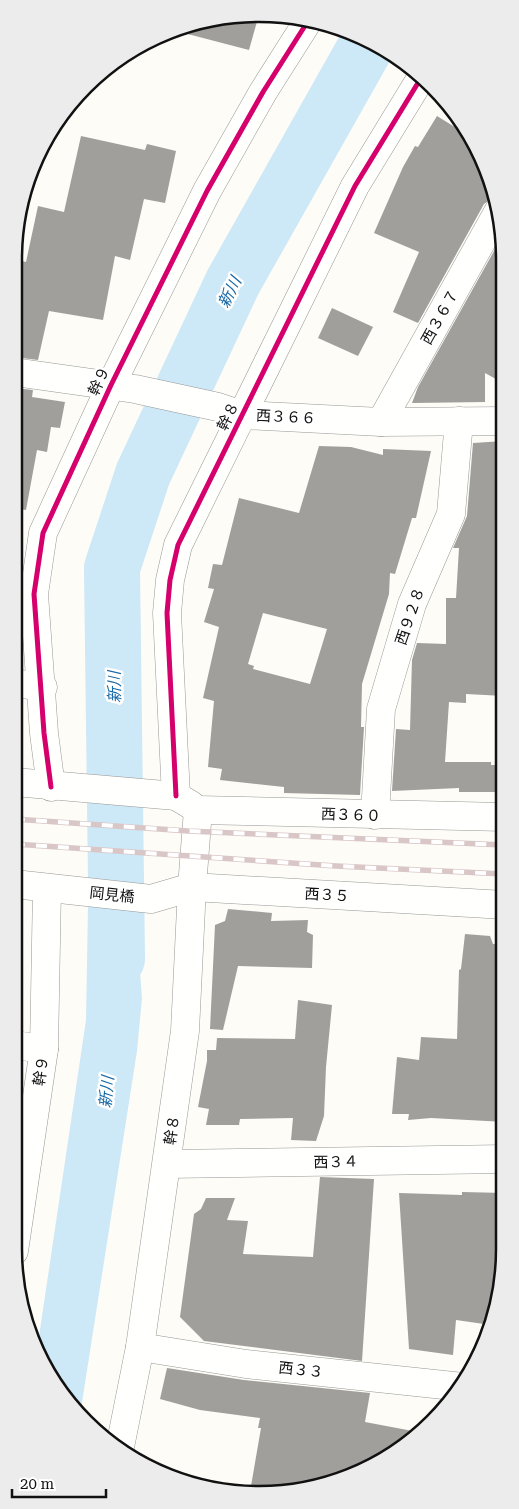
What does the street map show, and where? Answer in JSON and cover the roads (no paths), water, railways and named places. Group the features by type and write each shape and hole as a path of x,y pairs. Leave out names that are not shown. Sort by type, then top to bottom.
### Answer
{"street":[{"name":"幹９","path":"51,786 44,733 34,594 43,533 111,385 207,191 263,92 304,27"},
{"name":"幹８","path":"121,1442 140,1346 185,1031 192,887 187,803 167,613 170,580 178,545 355,186 421,86"},
{"name":"西３６７","path":"382,422 493,221"},
{"name":"西３６６","path":"23,373 111,385 153,393 205,404 242,415 382,422 496,421"},
{"name":"西９２８","path":"375,816 381,709 412,604 451,514 459,421"},
{"path":"23,684 42,687"},
{"name":"西３６０","path":"23,783 187,803 375,816 496,817"},
{"path":"23,885 60,890"},
{"name":"西３５","path":"151,899 192,887 496,905"},
{"name":"幹９","path":"23,1190 44,1049 60,890"},
{"name":"岡見橋","path":"60,890 151,899"},
{"path":"23,1046 44,1049"},
{"name":"西３４","path":"167,1164 496,1159"},
{"name":"西３３","path":"140,1346 246,1364 454,1386"}],"water":[{"path":"88,907 131,912 138,947 142,998 137,1051 81,1406 54,1368 39,1336 86,1020"}],"waterway":[{"name":"新川","path":"117,959 112,568 143,474 233,282 365,48"}],"railway":[{"path":"23,820 188,831 496,845"},
{"path":"23,845 336,866 496,874"}]}
